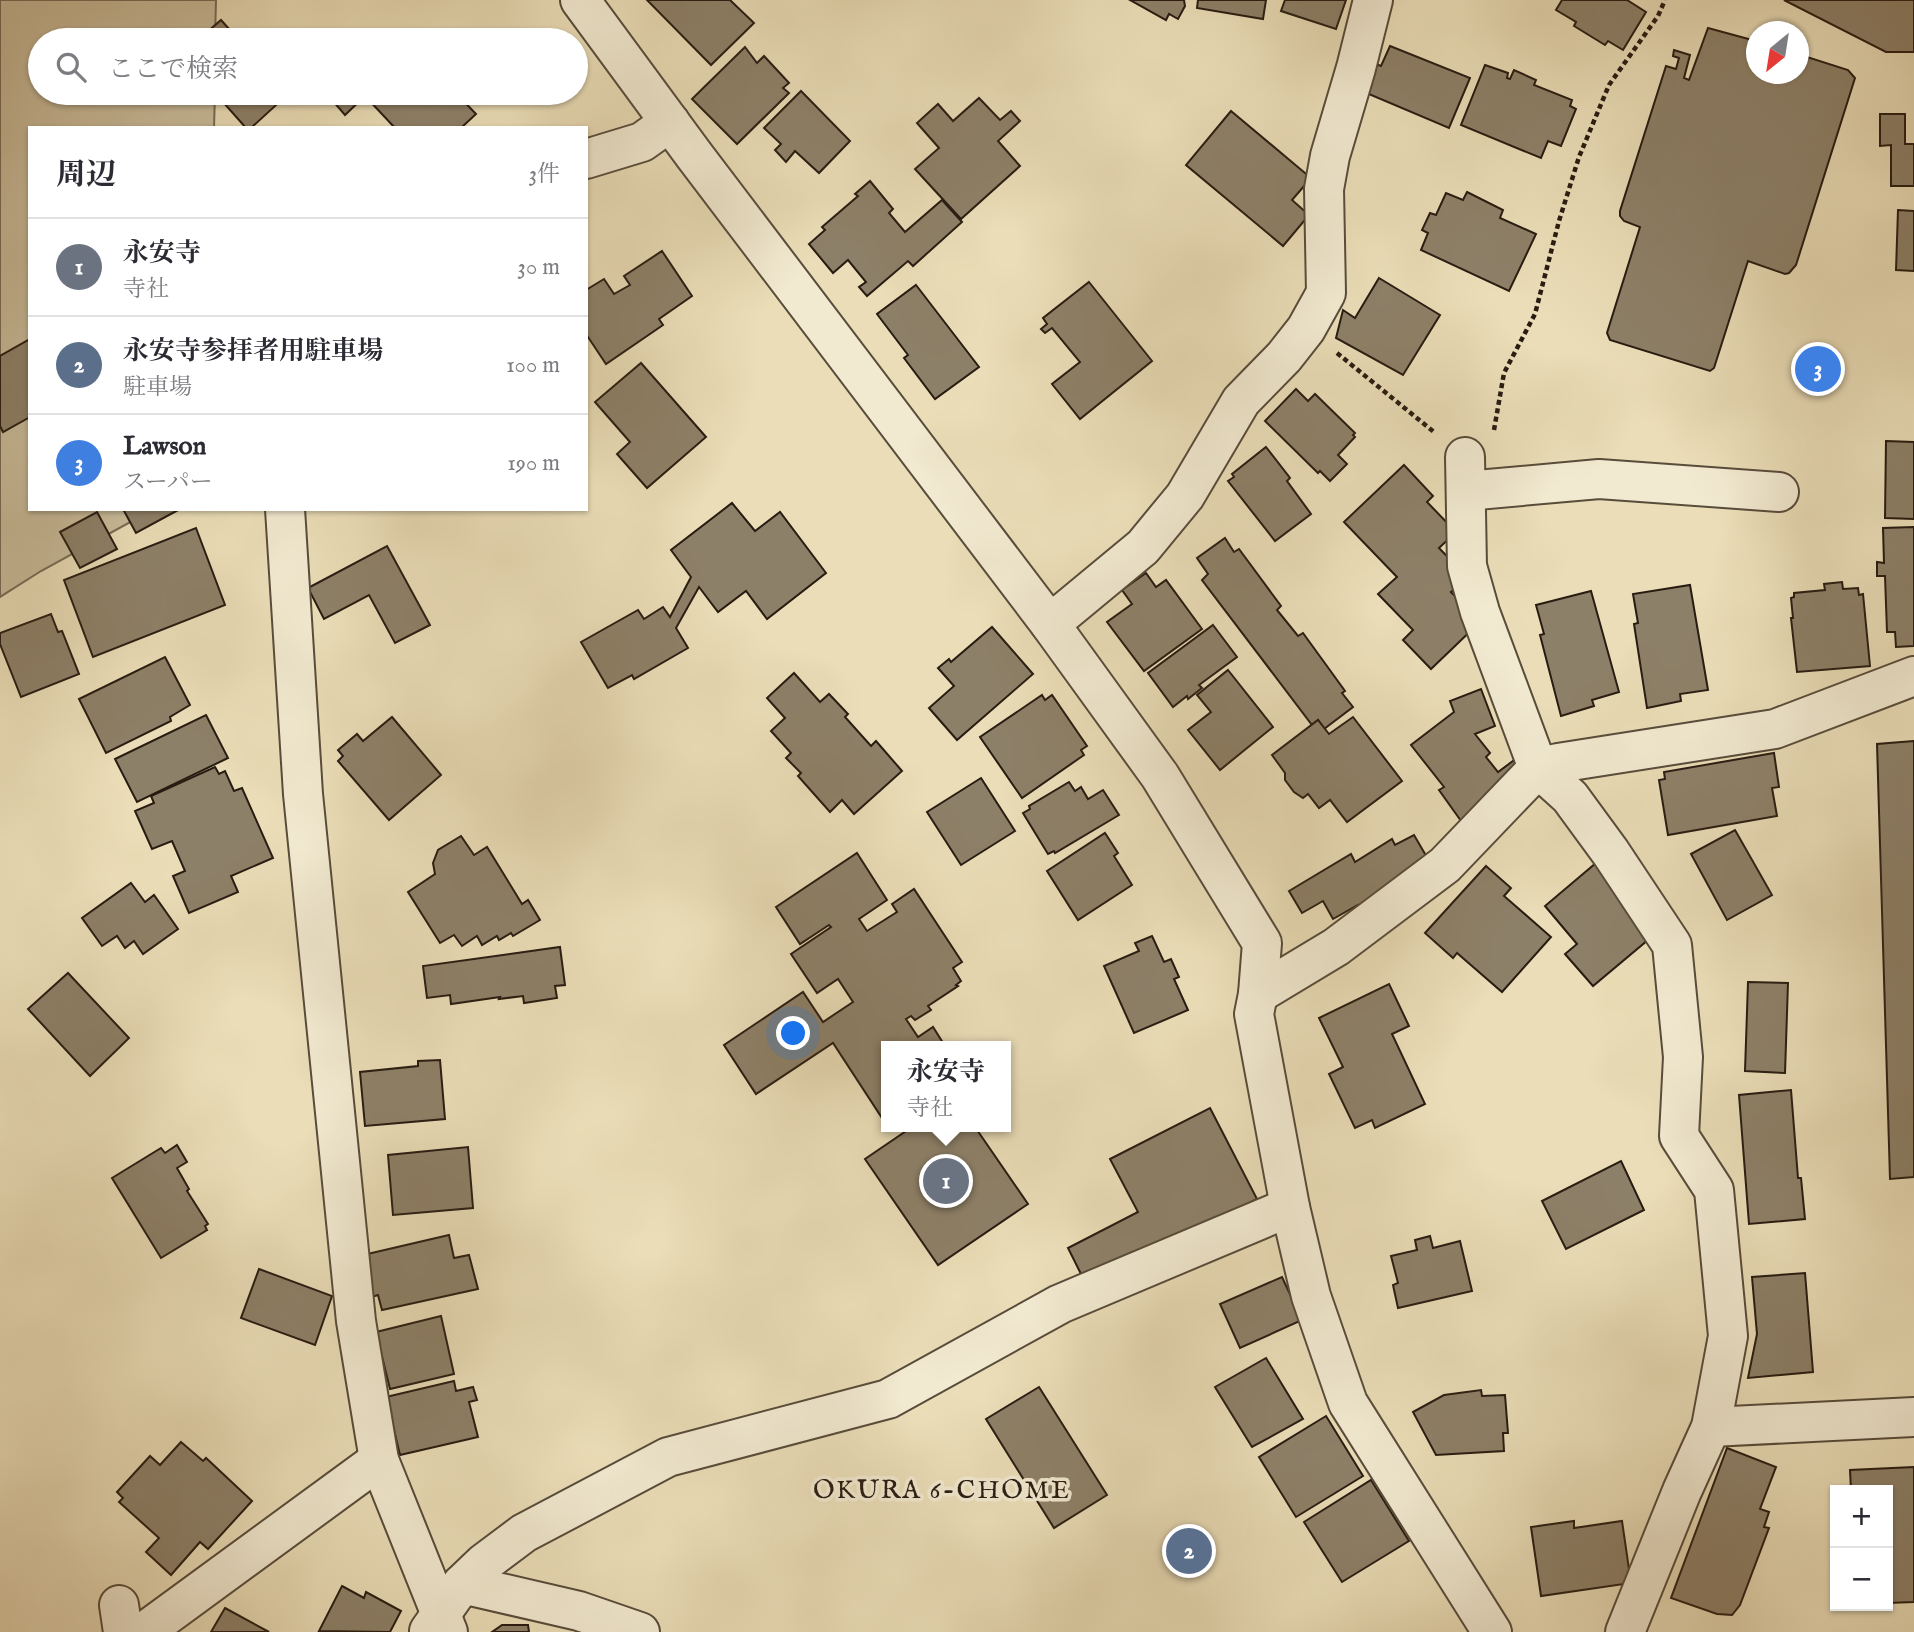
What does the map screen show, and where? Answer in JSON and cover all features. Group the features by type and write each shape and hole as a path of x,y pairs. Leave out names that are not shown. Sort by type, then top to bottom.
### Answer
{"street":[{"path":"580,0 1050,624 1160,776 1262,943 1254,1014 1290,1207 1311,1296 1348,1404 1492,1632"},
{"path":"1050,624 1143,547 1185,496 1241,401 1307,329 1326,293 1324,189 1330,156 1373,0"},
{"path":"588,158 642,142 670,122"},
{"path":"1625,1632 1711,1427 1728,1336 1714,1190 1679,1136 1683,1057 1672,945 1570,797 1538,768 1480,612 1467,566 1475,480 1599,479 1779,492"},
{"path":"285,511 303,794 356,1321 379,1460 439,1626"},
{"path":"1258,994 1336,947 1445,865 1538,768 1775,729 1914,676"},
{"path":"439,1626 462,1584 484,1563 524,1533 668,1457 888,1399 1059,1304 1290,1207"},
{"path":"1711,1427 1914,1417"},
{"path":"129,1623 379,1460"},
{"path":"462,1584 579,1611 640,1632"}],"path":[{"path":"1307,329 1475,480 1488,466 1504,373 1535,314 1579,157 1609,85 1658,16 1665,0"}],"shaded area":[{"path":"0,0 216,0 215,28 28,28 28,105 215,105 214,126 28,126 28,511 150,511 41,571 0,597"}],"building":[{"path":"647,0 730,0 754,23 711,65"},
{"path":"1130,0 1184,0 1185,6 1178,19 1169,14 1166,20"},
{"path":"1198,0 1266,0 1263,19 1197,8"},
{"path":"1285,0 1346,0 1336,29 1281,11"},
{"path":"1562,0 1627,0 1646,12 1623,50 1608,41 1605,45 1574,26 1576,22 1556,10"},
{"path":"1784,0 1914,0 1914,52 1886,52"},
{"path":"221,20 228,28 212,28"},
{"path":"1708,28 1746,38 1746,84 1809,84 1809,58 1848,70 1855,78 1796,265 1785,274 1748,261 1714,368 1710,371 1610,340 1607,333 1640,227 1624,221 1620,211 1666,66 1676,69 1679,58 1673,56 1674,50 1690,55 1684,78 1689,80"},
{"path":"1390,46 1470,78 1449,128 1364,92 1376,64 1381,66"},
{"path":"745,47 757,63 764,56 789,83 783,88 789,93 737,144 692,99"},
{"path":"1485,65 1508,73 1507,78 1510,79 1514,70 1536,80 1534,85 1572,100 1570,106 1576,109 1561,146 1548,141 1541,158 1461,125"},
{"path":"801,91 850,141 819,173 795,151 786,162 775,150 781,144 764,128"},
{"path":"979,98 1000,120 1011,111 1020,121 998,141 1020,166 961,219 915,169 939,148 917,123 938,104 953,121"},
{"path":"226,105 276,105 253,126 244,126"},
{"path":"336,105 356,105 345,115"},
{"path":"373,105 467,105 476,114 463,126 393,126"},
{"path":"1231,111 1311,178 1292,200 1309,215 1283,246 1186,165"},
{"path":"1880,114 1905,114 1905,144 1914,144 1914,186 1891,186 1891,145 1880,146"},
{"path":"870,181 893,209 889,213 905,232 942,200 962,222 913,266 908,261 867,296 859,287 866,282 848,260 833,273 809,244 825,230 822,227 858,196 855,194"},
{"path":"1467,192 1503,210 1500,218 1536,234 1509,291 1421,250 1428,233 1422,230 1430,213 1436,215 1446,193 1463,200"},
{"path":"1898,210 1914,211 1914,271 1896,270"},
{"path":"662,251 692,296 659,319 663,325 606,364 588,337 588,289 604,279 614,294 630,285 624,276"},
{"path":"1379,278 1440,315 1403,375 1336,338 1343,310 1355,318"},
{"path":"1089,282 1152,361 1080,419 1052,384 1080,362 1052,328 1045,333 1041,329 1047,324 1043,318"},
{"path":"916,285 979,367 935,399 904,358 908,355 877,314"},
{"path":"28,340 28,418 3,432 0,426 0,356"},
{"path":"641,363 706,437 647,488 617,454 630,442 595,402"},
{"path":"1296,389 1308,401 1315,394 1355,433 1355,437 1338,455 1347,464 1330,481 1320,471 1318,473 1265,421"},
{"path":"1886,441 1914,442 1914,519 1885,518"},
{"path":"1266,447 1290,478 1287,481 1311,514 1275,541 1228,481 1234,477 1232,474"},
{"path":"1404,465 1433,496 1427,502 1456,532 1439,548 1467,577 1451,592 1480,622 1431,669 1403,640 1413,630 1378,594 1397,577 1344,522"},
{"path":"732,503 755,531 780,512 826,573 767,619 746,591 718,612 699,587 676,628 688,648 634,679 632,675 608,688 581,642 638,610 644,619 663,607 670,617 691,577 671,550"},
{"path":"124,511 176,511 136,533"},
{"path":"97,512 117,549 80,568 60,532"},
{"path":"1914,527 1914,646 1896,647 1895,632 1887,632 1885,576 1877,576 1877,562 1884,563 1883,528"},
{"path":"196,528 225,605 93,657 64,580"},
{"path":"1225,538 1234,552 1239,549 1281,606 1277,610 1298,636 1303,633 1345,691 1342,693 1353,707 1324,729 1318,720 1312,725 1202,580 1208,574 1197,558"},
{"path":"387,546 430,625 395,643 369,595 324,619 308,588"},
{"path":"1146,573 1156,587 1166,580 1202,629 1144,671 1107,622 1132,604 1122,590"},
{"path":"1842,582 1843,589 1858,588 1859,595 1863,594 1870,666 1797,672 1791,598 1794,593 1825,590 1824,584"},
{"path":"1690,585 1708,690 1680,694 1681,701 1647,708 1634,624 1638,623 1633,594"},
{"path":"1591,591 1619,692 1592,700 1594,706 1561,716 1540,635 1544,634 1536,605"},
{"path":"51,614 58,632 62,631 79,674 21,697 0,644 0,633"},
{"path":"1213,625 1237,657 1199,685 1202,688 1188,699 1187,696 1173,707 1148,673"},
{"path":"992,627 1033,674 957,740 929,708 954,686 938,668 949,659 951,662"},
{"path":"165,657 190,705 170,717 171,721 106,753 79,699"},
{"path":"1228,670 1273,727 1220,770 1188,730 1211,712 1197,695"},
{"path":"794,673 820,702 829,694 848,714 845,717 871,746 876,741 902,771 854,814 842,800 830,812 798,776 801,773 786,758 791,753 771,731 785,718 767,698"},
{"path":"1481,689 1495,726 1475,734 1490,753 1486,757 1498,772 1517,758 1520,768 1466,828 1439,790 1444,787 1411,745 1454,712 1450,701"},
{"path":"1042,695 1045,700 1052,695 1087,746 1081,750 1084,755 1022,798 980,737"},
{"path":"206,715 228,758 137,802 115,759"},
{"path":"392,717 441,775 389,820 338,761 343,756 338,750 357,734 363,741"},
{"path":"1353,717 1402,781 1347,822 1330,800 1319,808 1308,794 1303,798 1294,792 1272,755 1318,720 1329,734"},
{"path":"1914,741 1914,1177 1890,1179 1877,744"},
{"path":"1774,753 1779,787 1772,788 1777,816 1668,835 1659,780 1665,779 1664,772"},
{"path":"215,767 219,774 225,771 234,791 242,788 273,858 231,876 238,892 189,913 173,876 185,871 172,841 152,849 135,811 154,803 151,796"},
{"path":"981,778 1015,831 961,865 927,812"},
{"path":"1069,782 1075,791 1081,787 1088,799 1103,790 1119,815 1055,853 1054,851 1048,854 1023,813 1030,809 1029,806"},
{"path":"1735,830 1772,895 1727,920 1691,854"},
{"path":"1105,833 1118,853 1114,856 1132,885 1078,920 1047,871"},
{"path":"1414,835 1428,859 1362,913 1358,905 1333,919 1323,901 1302,913 1289,891 1351,854 1355,862 1392,839 1395,845"},
{"path":"461,836 474,855 487,847 522,904 528,900 540,920 513,936 511,933 499,940 497,936 482,945 477,936 462,946 454,935 440,943 408,892 435,874 433,863 438,850"},
{"path":"857,853 887,900 859,919 867,931 897,912 892,904 914,889 962,962 953,968 961,981 956,985 958,986 928,1006 931,1010 915,1020 911,1016 906,1019 918,1037 933,1027 942,1041 881,1041 881,1116 833,1043 756,1094 724,1045 803,992 823,1022 853,1002 838,979 817,993 791,954 831,927 829,925 800,944 776,907"},
{"path":"1596,863 1655,934 1593,986 1565,954 1577,944 1545,906"},
{"path":"1486,866 1511,888 1504,896 1551,937 1502,992 1457,953 1453,958 1425,933"},
{"path":"131,883 145,902 154,895 178,929 143,954 134,941 125,948 117,936 102,946 82,918"},
{"path":"1152,936 1164,962 1171,959 1179,977 1174,979 1188,1010 1134,1033 1104,966 1139,951 1135,943"},
{"path":"560,947 565,985 555,986 557,998 524,1003 523,996 499,999 500,997 451,1004 450,995 427,998 423,966"},
{"path":"68,973 129,1038 90,1076 28,1009"},
{"path":"1748,982 1788,983 1785,1073 1745,1071"},
{"path":"1389,984 1409,1026 1392,1034 1425,1104 1375,1128 1372,1120 1355,1128 1329,1074 1343,1067 1319,1018"},
{"path":"440,1060 445,1119 365,1126 360,1072 418,1066 418,1061"},
{"path":"1791,1090 1798,1178 1801,1178 1805,1219 1749,1224 1739,1095"},
{"path":"1210,1108 1257,1199 1087,1286 1068,1248 1138,1212 1110,1159"},
{"path":"905,1132 978,1132 1028,1204 938,1265 865,1159"},
{"path":"177,1145 187,1162 177,1168 189,1189 187,1191 208,1224 205,1226 207,1230 161,1258 112,1178 161,1148 165,1153"},
{"path":"468,1147 473,1208 393,1215 388,1155"},
{"path":"1621,1161 1644,1210 1566,1249 1542,1201"},
{"path":"449,1235 454,1258 469,1255 478,1289 382,1310 378,1295 372,1297 363,1255"},
{"path":"1430,1236 1433,1248 1460,1241 1472,1291 1398,1308 1393,1285 1398,1283 1391,1256 1417,1250 1415,1240"},
{"path":"259,1269 332,1296 315,1345 241,1318"},
{"path":"1805,1273 1813,1372 1748,1378 1757,1334 1752,1277"},
{"path":"1282,1277 1302,1320 1240,1348 1220,1304"},
{"path":"441,1316 454,1374 390,1389 376,1332"},
{"path":"1266,1358 1303,1419 1252,1447 1215,1387"},
{"path":"454,1381 456,1391 473,1387 477,1400 469,1402 478,1437 400,1455 386,1397"},
{"path":"1039,1387 1107,1495 1054,1528 986,1419"},
{"path":"1481,1390 1482,1396 1505,1395 1508,1433 1503,1433 1504,1451 1436,1455 1413,1412 1444,1395"},
{"path":"1326,1416 1363,1476 1296,1517 1259,1457"},
{"path":"181,1442 203,1461 206,1458 252,1501 208,1549 200,1542 171,1575 146,1552 159,1538 119,1502 123,1498 117,1492 150,1456 160,1465"},
{"path":"1727,1448 1776,1467 1760,1509 1769,1512 1764,1527 1769,1528 1740,1605 1732,1615 1717,1614 1671,1598"},
{"path":"1914,1467 1914,1602 1893,1603 1893,1485 1851,1485 1850,1470"},
{"path":"1371,1480 1409,1541 1342,1582 1304,1522"},
{"path":"1574,1521 1574,1528 1622,1521 1631,1583 1541,1596 1531,1527"},
{"path":"342,1586 364,1598 366,1592 401,1611 390,1632 319,1631"},
{"path":"225,1608 269,1632 211,1632"},
{"path":"502,1625 528,1625 529,1632 492,1632"}],"place":[{"name":"Lawson","path":"1818,369"},
{"name":"永安寺","path":"946,1181"},
{"name":"永安寺参拝者用駐車場","path":"1189,1551"}],"district":[{"name":"OKURA 6-CHOME","path":"942,1489"}]}
